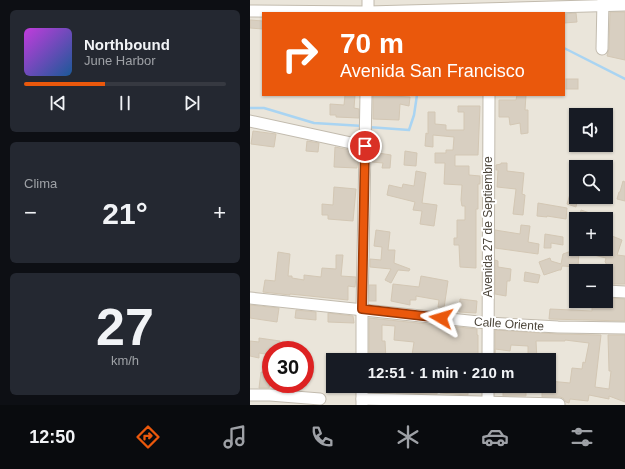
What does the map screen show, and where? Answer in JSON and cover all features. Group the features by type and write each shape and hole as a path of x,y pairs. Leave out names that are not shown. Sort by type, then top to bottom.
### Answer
{"street":[{"path":"368,0 368,12"},
{"path":"388,12 561,3 602,3 625,5"},
{"path":"602,3 602,49"},
{"path":"250,11 309,12"},
{"path":"362,353 366,96"},
{"name":"Avenida 27 de Septiembre","path":"488,353 489,96"},
{"path":"250,121 365,142"},
{"path":"613,291 625,292"},
{"name":"Calle Oriente","path":"250,298 488,323 558,327 625,328"},
{"path":"488,393 488,404"},
{"path":"250,395 320,399"},
{"path":"362,402 559,404"}],"shaded area":[{"path":"250,0 625,0 625,405 250,405"}],"building":[{"path":"610,12 625,12 625,60 607,56 609,49"},
{"path":"576,13 577,22 565,23 565,14"},
{"path":"250,20 262,21 262,29 250,28"},
{"path":"566,79 578,79 578,89 566,89"},
{"path":"345,96 355,96 354,108 359,109 359,118 336,117 336,115 330,115 330,104 344,105"},
{"path":"373,96 410,97 409,106 400,104 399,120 373,119"},
{"path":"517,96 526,96 525,110 528,110 528,133 521,134 520,123 510,125 509,117 499,117 499,100 516,100"},
{"path":"458,106 480,106 478,155 455,155 455,166 469,166 469,175 480,176 480,184 478,184 478,209 476,209 476,268 460,267 459,245 454,245 454,238 457,238 457,220 465,220 465,206 462,206 461,200 462,185 444,184 445,163 435,163 435,153 446,153 446,150 453,150 454,137 433,135 433,147 425,146 426,133 428,134 428,112 435,112 435,124 446,125 446,130 464,130 464,112 458,112"},
{"path":"253,131 276,134 274,147 251,144"},
{"path":"307,141 319,143 318,152 306,151"},
{"path":"335,147 355,151 354,160 358,160 357,168 334,167"},
{"path":"405,151 417,153 416,166 404,165"},
{"path":"372,152 391,155 390,168 382,168 383,163 372,162"},
{"path":"507,163 507,171 524,173 522,194 525,195 523,215 513,214 516,189 497,187 498,170 496,170 496,165"},
{"path":"416,171 426,173 422,203 437,205 434,226 420,224 422,211 413,210 415,202 387,195 389,185 402,188 403,184 414,186"},
{"path":"623,181 625,182 625,201 617,199"},
{"path":"334,187 356,189 353,221 328,219 328,215 322,215 322,204 333,205"},
{"path":"569,197 569,204 577,204 576,207 567,204"},
{"path":"538,203 567,208 566,219 537,216"},
{"path":"521,225 530,226 528,242 539,244 538,254 495,248 495,230 520,234"},
{"path":"376,230 390,232 388,250 395,250 394,263 410,269 409,271 398,270 391,283 385,280 391,269 370,267 370,259 381,260 382,247 374,246"},
{"path":"545,234 563,237 563,245 551,243 551,248 544,248"},
{"path":"613,236 622,240 617,255 625,256 625,284 613,284 613,264 606,264 606,258 598,256 613,256"},
{"path":"278,252 290,254 288,276 304,280 304,275 321,277 322,268 336,269 336,255 343,255 341,276 356,277 355,287 348,286 348,300 263,292 265,280 275,281"},
{"path":"569,252 569,256 579,256 578,264 569,264 569,266 562,266 561,270 544,275 539,262 550,258 551,261 561,264 563,254"},
{"path":"495,260 498,261 498,267 511,269 510,281 507,281 506,296 495,294"},
{"path":"525,272 540,275 538,283 524,281"},
{"path":"421,276 448,281 444,308 438,307 439,300 416,296 416,300 410,300 410,305 391,301 393,284 419,287"},
{"path":"369,285 376,285 376,301 369,301"},
{"path":"613,298 625,299 625,321 549,319 550,309 592,311 592,308 613,308"},
{"path":"460,299 477,301 476,313 459,312"},
{"path":"250,305 279,308 277,322 250,318"},
{"path":"296,310 316,312 316,320 295,318"},
{"path":"328,313 353,316 354,323 328,322"},
{"path":"369,318 477,329 478,353 412,353 414,342 394,340 395,326 382,325 382,341 385,341 386,353 369,353"},
{"path":"495,330 601,335 595,387 609,389 611,371 609,371 608,335 625,335 625,402 609,396 609,399 589,395 588,401 570,399 569,403 560,397 542,397 542,393 556,393 556,382 570,383 572,368 582,369 583,362 585,363 589,343 565,340 536,341 537,353 528,353 528,346 511,345 510,351 495,349"},
{"path":"259,338 280,341 262,341 262,354 259,353 259,358 250,356 250,341 259,342"},
{"path":"261,372 262,372 262,388 259,388"},
{"path":"396,393 437,393 437,394"},
{"path":"440,393 468,393 468,395"},
{"path":"503,393 526,393 526,396 503,396"}],"waterway":[{"path":"565,49 625,79"},
{"path":"368,127 409,130 414,115 417,96"},
{"path":"250,108 264,108 314,123 363,126"}],"route":[{"path":"365,146 362,309 441,318"}]}
